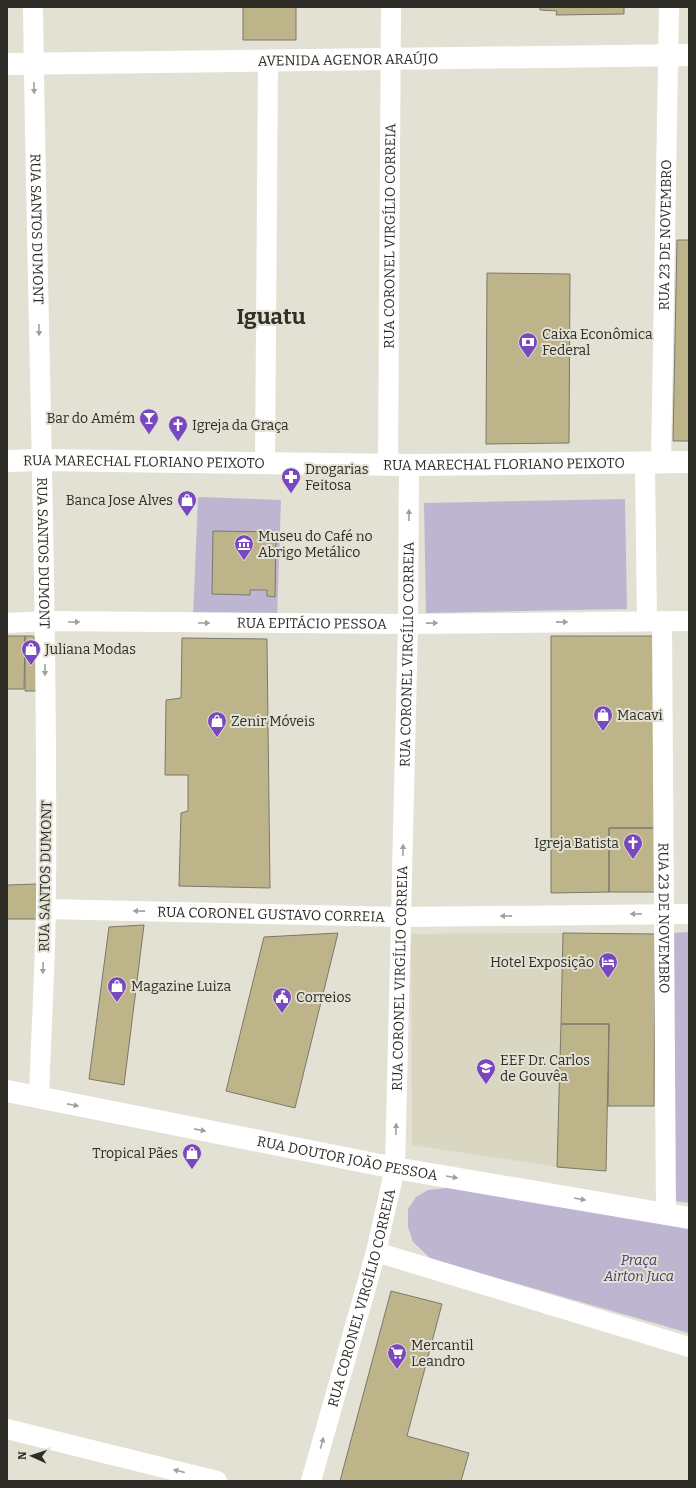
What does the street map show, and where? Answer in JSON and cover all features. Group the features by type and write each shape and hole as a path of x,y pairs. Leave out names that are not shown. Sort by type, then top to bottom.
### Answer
{"main road":[{"name":"AVENIDA AGENOR ARAÚJO","path":"7,64 679,56"},
{"name":"RUA MARECHAL FLORIANO PEIXOTO","path":"7,461 41,460 398,464 689,462"},
{"name":"RUA DOUTOR JOÃO PESSOA","path":"7,1091 395,1168 689,1218"}],"street":[{"name":"RUA SANTOS DUMONT","path":"33,7 45,621 46,909 39,1098"},
{"name":"RUA CORONEL VIRGÍLIO CORREIA","path":"311,1481 376,1252 395,1168 408,624 398,464 390,60 391,7"},
{"name":"RUA 23 DE NOVEMBRO","path":"666,1214 663,913 655,621 653,462 679,56 669,7"},
{"path":"265,463 268,60"},
{"name":"RUA EPITÁCIO PESSOA","path":"7,623 45,621 408,624 689,621"},
{"name":"RUA CORONEL GUSTAVO CORREIA","path":"46,909 401,917 663,913 689,914"},
{"path":"376,1252 689,1347"},
{"path":"7,1429 209,1480"}],"shaded area":[{"name":"EEF Dr. Carlos de Gouvêa","path":"563,933 557,1167 412,1145 411,934"}],"green space":[{"path":"198,497 281,500 277,620 193,618"},
{"path":"625,499 627,609 426,613 424,503"},
{"path":"689,932 689,1203 675,1201 672,933"},
{"name":"Praça Airton Juca","path":"456,1187 689,1228 689,1333 431,1259 413,1242 408,1227 408,1209 416,1197 428,1190"}],"building":[{"path":"243,7 296,7 296,40 243,40"},
{"path":"540,7 624,7 624,14 556,15 557,11 540,10"},
{"path":"677,240 689,240 689,441 673,441"},
{"name":"Caixa Econômica Federal","path":"487,273 570,274 569,443 486,444"},
{"name":"Museu do Café no Abrigo Metálico","path":"213,531 276,532 275,597 267,596 267,590 250,590 250,595 212,594"},
{"path":"7,636 25,636 24,689 7,689"},
{"name":"Juliana Modas","path":"25,636 33,636 37,640 37,691 25,691"},
{"name":"Macavi","path":"551,636 655,636 656,828 609,828 609,892 551,893"},
{"name":"Zenir Móveis","path":"182,638 267,639 270,888 179,886 181,813 188,811 188,775 165,775 166,700 181,698"},
{"name":"Igreja Batista","path":"609,828 656,828 656,892 609,892"},
{"path":"37,884 38,919 7,919 7,885"},
{"name":"Magazine Luiza","path":"144,925 124,1085 89,1079 109,927"},
{"name":"Correios","path":"338,933 295,1108 226,1091 264,937"},
{"name":"Hotel Exposição","path":"563,933 655,934 654,1106 608,1106 609,1024 561,1024"},
{"path":"561,1024 609,1024 606,1171 557,1167"},
{"name":"Mercantil Leandro","path":"391,1291 442,1304 407,1436 469,1453 461,1481 340,1481"}],"place":[{"name":"Caixa Econômica Federal","path":"528,359"},
{"name":"Bar do Amém","path":"149,435"},
{"name":"Igreja da Graça","path":"178,442"},
{"name":"Drogarias Feitosa","path":"291,494"},
{"name":"Banca Jose Alves","path":"187,517"},
{"name":"Museu do Café no Abrigo Metálico","path":"244,561"},
{"name":"Juliana Modas","path":"31,666"},
{"name":"Macavi","path":"603,732"},
{"name":"Zenir Móveis","path":"217,738"},
{"name":"Igreja Batista","path":"633,860"},
{"name":"Hotel Exposição","path":"608,979"},
{"name":"Magazine Luiza","path":"117,1003"},
{"name":"Correios","path":"282,1014"},
{"name":"EEF Dr. Carlos de Gouvêa","path":"486,1085"},
{"name":"Tropical Pães","path":"192,1170"},
{"name":"Mercantil Leandro","path":"397,1370"}],"district":[{"name":"Iguatu","path":"271,316"}]}
